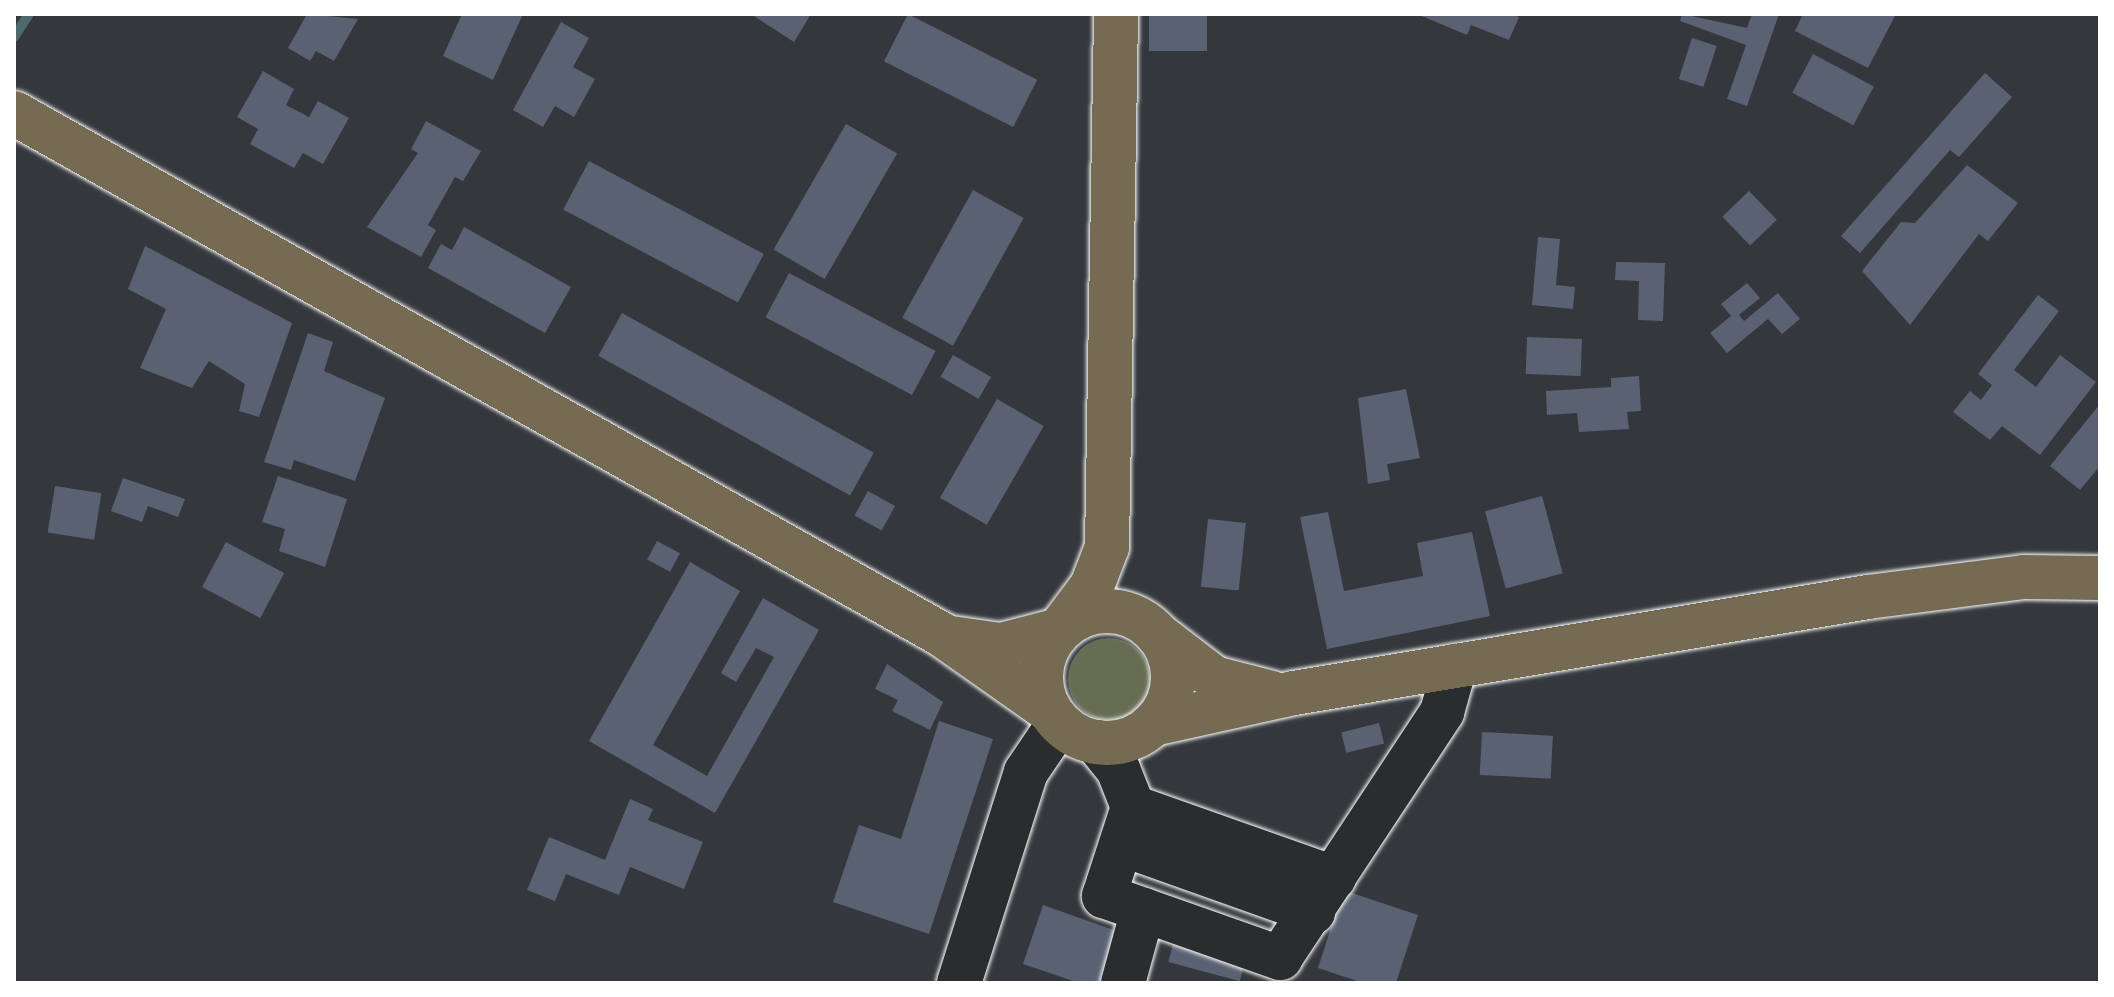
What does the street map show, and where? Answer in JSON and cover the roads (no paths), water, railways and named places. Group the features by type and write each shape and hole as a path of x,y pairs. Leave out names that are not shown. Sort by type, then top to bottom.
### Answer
{"main road":[{"path":"1068,725 1040,671 1059,630 1092,586 1110,534 1116,14"},
{"path":"19,116 941,634 1068,725 1137,736 1153,724 1294,693 1954,584 2100,578"},
{"path":"1110,534 1129,590 1161,639 1172,683 1153,724"},
{"path":"941,634 1001,645 1059,630 1101,610 1145,622 1161,639 1229,685 1294,693"}],"street":[{"path":"959,983 1026,772 1068,725 1118,769 1123,840 1104,896 1280,958 1442,712 1455,666"},
{"path":"1123,840 1315,907"},
{"path":"1123,840 1315,907"},
{"path":"1123,983 1143,910"}],"waterway":[{"path":"14,37 29,14"}]}
